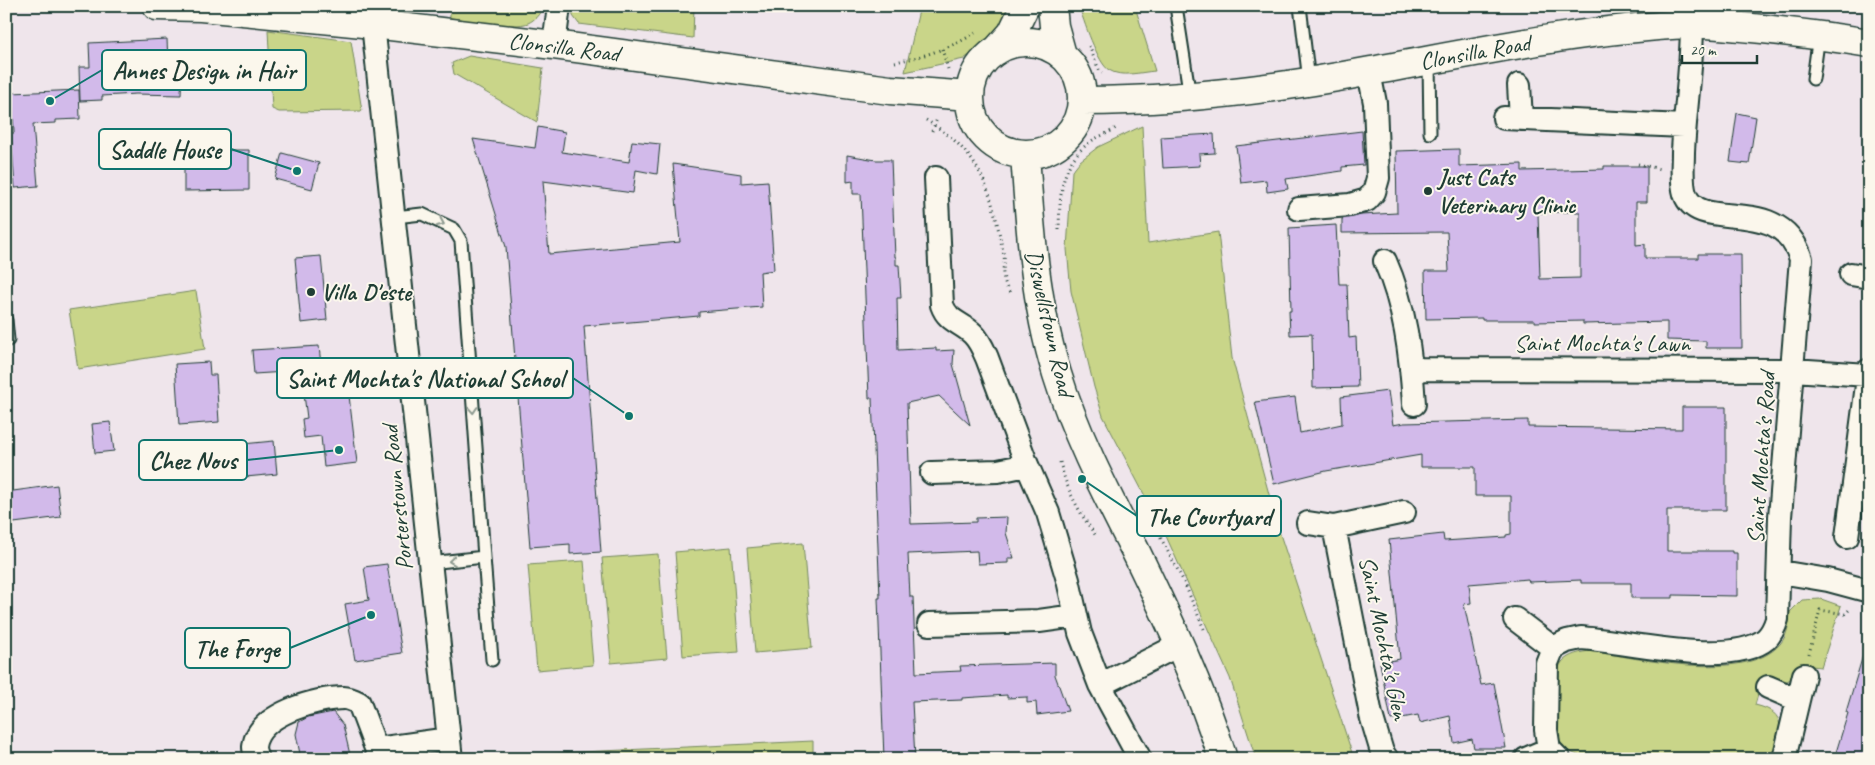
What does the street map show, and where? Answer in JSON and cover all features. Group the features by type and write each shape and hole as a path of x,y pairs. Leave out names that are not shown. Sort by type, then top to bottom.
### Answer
{"street":[{"name":"Clonsilla Road","path":"157,6 201,7 373,24 554,45 890,90 970,96"},
{"path":"554,45 559,6"},
{"path":"996,51 1012,44 1030,43 1047,46 1062,55 1074,68 1080,84 1082,101 1079,118 1070,133 1058,145 1042,152 1025,154 1007,151 992,143 980,130 972,114 970,96 974,79 982,64 1012,33 1025,6"},
{"path":"1052,6 1054,26 1062,55"},
{"name":"Clonsilla Road","path":"1082,101 1135,101 1219,95 1369,72 1519,44 1706,18 1869,43"},
{"name":"Saint Mochta's Road","path":"1554,648 1568,641 1581,638 1686,652 1737,650 1754,645 1765,639 1774,629 1777,619 1780,572 1780,518 1802,259 1794,239 1784,229 1756,218 1702,211 1692,205 1686,195 1683,181 1684,126 1692,60 1706,18"},
{"name":"Porterstown Road","path":"373,24 450,749"},
{"path":"1299,209 1350,205 1367,200 1374,192 1378,178 1378,162 1375,103 1369,72"},
{"path":"1519,85 1512,118 1684,126"},
{"name":"Diswellstown Road","path":"1025,154 1035,273 1057,374 1090,462 1179,645 1217,738 1223,759"},
{"path":"936,178 942,305 950,319 962,325 980,342 1027,465 1048,513 1068,580 1075,616 1100,685 1140,759"},
{"path":"1385,261 1400,300 1411,369 1414,404"},
{"name":"Saint Mochta's Lawn","path":"1411,369 1793,370 1868,372"},
{"path":"1847,537 1860,504 1868,372"},
{"path":"932,473 998,471 1027,465"},
{"path":"1308,523 1334,527 1404,512"},
{"name":"Saint Mochta's Glen","path":"1334,527 1371,716 1382,752 1387,759"},
{"path":"1780,572 1828,580 1861,598"},
{"path":"929,624 1039,621 1075,616"},
{"path":"1515,619 1554,648 1549,655 1547,663 1546,730 1554,754 1526,759"},
{"path":"1100,685 1179,645"},
{"path":"1784,759 1804,676"},
{"path":"1768,687 1798,700"},
{"path":"257,759 254,748 259,733 271,720 315,701 346,698 359,702 378,754 450,749"}],"lane":[{"path":"1176,6 1190,97"},
{"path":"1300,6 1309,81"},
{"path":"1813,79 1819,35"},
{"path":"1429,61 1430,133"},
{"path":"394,217 422,214 454,229 461,241 492,660"},
{"path":"6,320 8,340 6,341"},
{"path":"430,563 484,558"}],"path":[{"path":"893,63 942,48 974,34 979,29"},
{"path":"1087,41 1100,72 1106,75"},
{"path":"918,116 943,131 968,153 979,169 994,209 1005,264 1003,268 1006,287 1010,293"},
{"path":"1059,238 1062,186 1069,164 1077,153 1094,139 1116,129"},
{"path":"1638,164 1663,169"},
{"path":"1804,676 1820,610 1845,614 1861,598"}],"green space":[{"path":"450,6 543,6 531,22 512,25 450,18"},
{"path":"572,6 694,6 693,38 579,24 573,16"},
{"path":"920,6 1015,6 999,33 964,59 905,72"},
{"path":"1079,6 1136,6 1155,71 1119,74 1109,70 1096,51"},
{"path":"268,30 351,41 362,111 279,112 272,109"},
{"path":"469,56 543,68 537,122 454,74 452,63"},
{"path":"1142,126 1148,243 1218,232 1232,358 1279,531 1354,759 1256,759 1230,678 1166,536 1103,416 1094,387 1071,291 1067,249 1072,171 1080,161 1098,147"},
{"path":"196,291 205,349 78,369 69,310"},
{"path":"803,543 812,648 755,653 747,548"},
{"path":"731,547 739,652 683,656 675,552"},
{"path":"658,554 667,658 611,663 602,558"},
{"path":"584,561 593,665 537,670 528,565"},
{"path":"1821,599 1841,606 1821,667 1801,665 1796,677 1782,683 1762,681 1755,705 1774,713 1780,725 1773,759 1593,759 1569,751 1559,739 1557,677 1562,662 1568,657 1591,651 1690,665 1717,666 1743,663 1764,656 1780,644 1789,625 1790,612 1802,600"},
{"path":"813,741 813,759 518,759 518,755"}],"building":[{"path":"167,39 168,64 182,65 181,95 136,94 102,96 102,100 80,101 79,67 90,67 89,43"},
{"path":"79,90 80,119 56,120 56,123 33,124 38,186 15,188 11,133 14,133 12,93"},
{"path":"1737,113 1756,117 1749,164 1730,162"},
{"path":"538,127 565,132 562,152 629,162 632,141 660,144 657,174 636,170 633,193 543,181 549,254 680,242 673,164 741,174 741,183 768,181 774,270 760,272 762,307 699,312 699,316 584,326 601,552 570,554 570,544 530,547 506,247 473,139 535,148"},
{"path":"1362,131 1364,165 1342,167 1342,171 1286,179 1288,189 1267,192 1266,180 1241,183 1236,146"},
{"path":"1214,134 1215,153 1199,154 1200,166 1163,168 1161,137"},
{"path":"1459,149 1459,166 1522,164 1522,171 1604,169 1604,166 1647,166 1647,202 1636,202 1636,245 1645,244 1645,258 1698,258 1698,254 1741,254 1742,348 1706,348 1706,341 1667,340 1667,322 1583,324 1583,321 1535,322 1535,320 1482,320 1482,318 1426,319 1425,271 1449,271 1447,232 1342,233 1342,219 1361,215 1397,213 1396,151","holes":["1580,212 1580,278 1540,279 1538,213"]},
{"path":"184,150 249,150 249,190 184,191"},
{"path":"282,153 319,163 312,189 275,179"},
{"path":"847,155 876,160 891,160 895,257 896,265 899,265 901,298 897,298 898,350 936,348 936,351 954,350 953,364 970,425 939,396 907,403 911,524 976,522 976,518 1007,517 1006,533 1014,558 1008,558 1008,563 978,564 977,551 908,554 910,597 913,597 916,673 961,671 960,666 1055,663 1055,675 1068,711 1037,715 1036,702 1027,703 1027,697 1007,698 1007,695 962,698 962,700 912,702 915,759 884,759 872,398 869,398 861,194 853,194 853,181 847,182"},
{"path":"1336,225 1339,284 1347,284 1349,338 1356,337 1358,387 1313,388 1312,334 1290,335 1289,228"},
{"name":"Villa D'este","path":"321,256 327,320 301,323 295,258"},
{"path":"319,346 321,365 345,362 357,463 324,467 321,436 304,438 302,419 307,418 301,371 254,374 252,350"},
{"path":"209,362 210,375 216,375 219,422 179,425 175,364"},
{"path":"1388,391 1393,425 1404,423 1528,420 1528,427 1682,429 1682,407 1726,407 1726,510 1667,510 1667,551 1732,551 1732,553 1737,553 1737,596 1673,595 1673,598 1631,598 1631,583 1581,583 1581,580 1529,582 1528,579 1469,584 1471,603 1464,604 1481,685 1494,683 1506,748 1474,748 1472,739 1454,743 1450,716 1420,723 1418,715 1391,720 1380,663 1400,659 1389,540 1443,534 1444,541 1506,537 1506,535 1511,534 1511,496 1475,496 1475,467 1421,467 1421,455 1326,471 1274,484 1255,402 1295,397 1300,433 1342,424 1341,397"},
{"path":"110,422 114,451 95,453 92,424"},
{"path":"274,441 277,474 225,479 222,446"},
{"path":"57,485 61,517 6,524 6,492"},
{"path":"387,564 402,653 355,660 345,604 369,600 364,567"},
{"path":"1864,652 1869,653 1869,759 1834,759 1848,713 1846,712"},
{"path":"333,712 343,725 351,759 301,759 296,734 299,722 308,717"}],"place":[{"name":"Annes Design in Hair","path":"50,101"},
{"name":"Saddle House","path":"297,171"},
{"name":"Just Cats Veterinary Clinic","path":"1428,191"},
{"name":"Villa D'este","path":"311,292"},
{"name":"Saint Mochta's National School","path":"629,416"},
{"name":"Chez Nous","path":"339,450"},
{"name":"The Courtyard","path":"1082,479"},
{"name":"The Forge","path":"371,615"}]}
